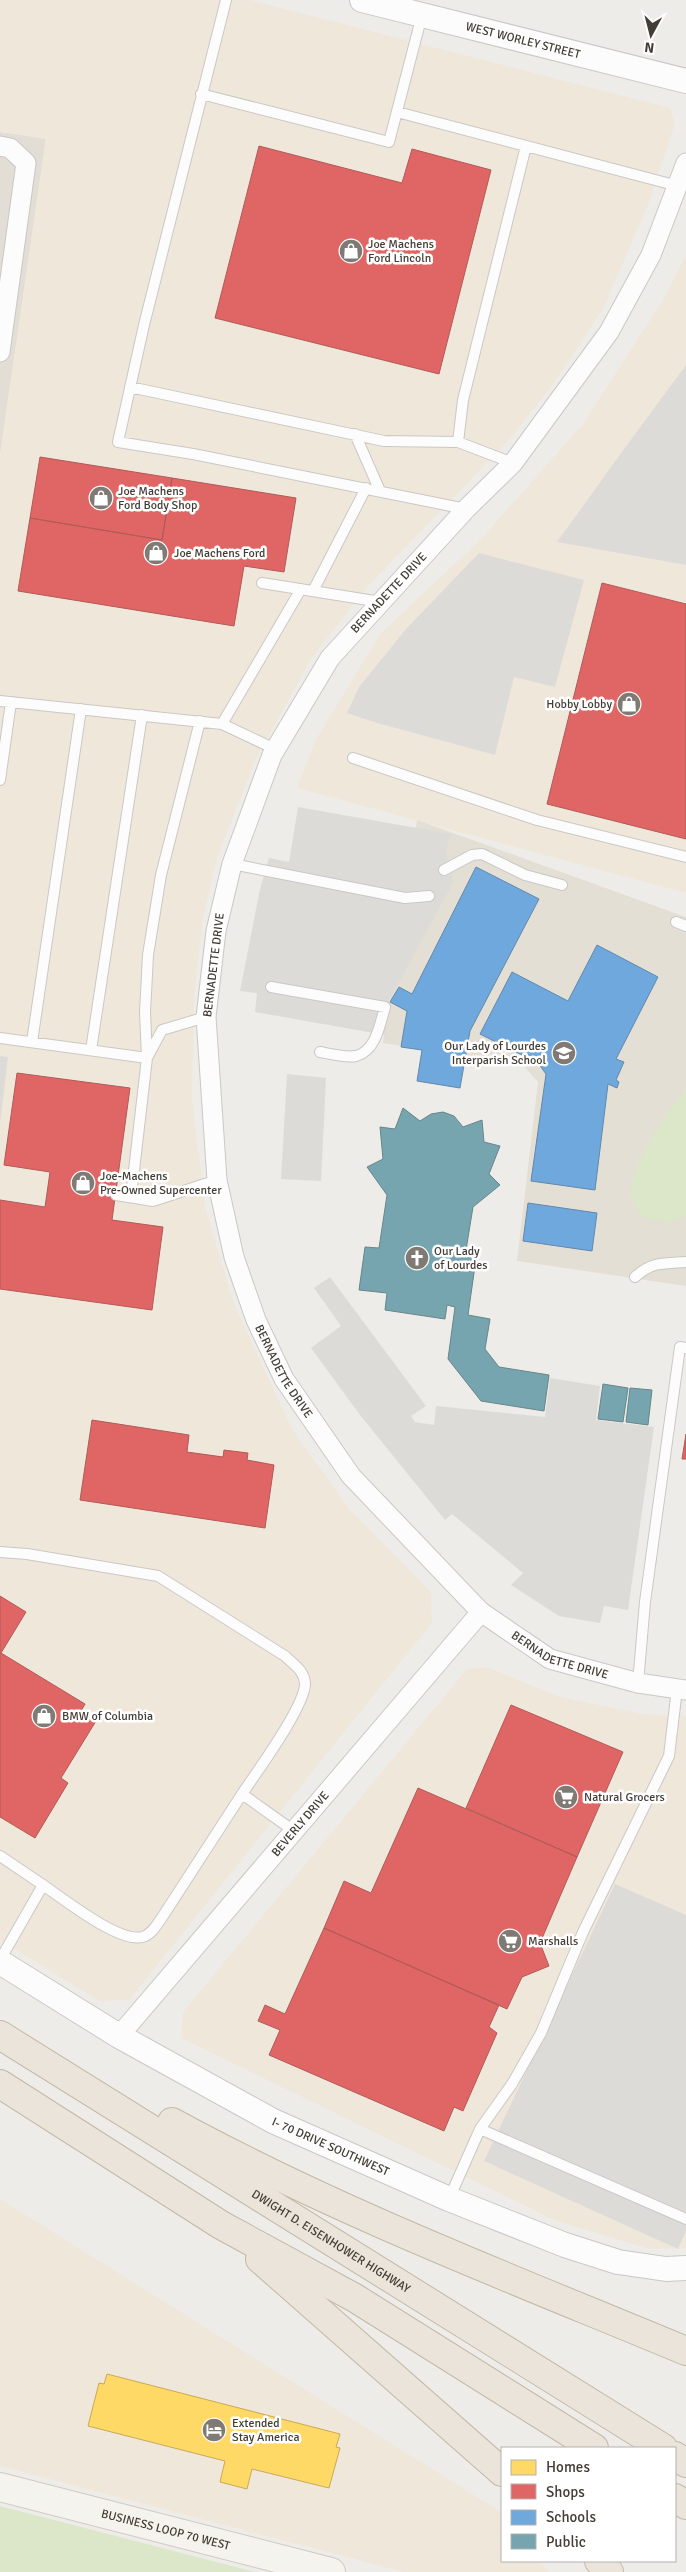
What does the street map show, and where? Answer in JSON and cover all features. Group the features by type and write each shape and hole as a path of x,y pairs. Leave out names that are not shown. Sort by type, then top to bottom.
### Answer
{"highway":[{"name":"DWIGHT D. EISENHOWER HIGHWAY","path":"0,2034 661,2447"},
{"path":"0,2084 221,2225 355,2298 592,2447"},
{"path":"86,2088 136,2102 237,2158 344,2208 686,2351"},
{"path":"221,2225 501,2471"},
{"path":"599,2562 609,2572"}],"main road":[{"name":"BUSINESS LOOP 70 WEST","path":"0,2487 331,2572"}],"street":[{"name":"WEST WORLEY STREET","path":"362,0 686,81"},
{"path":"0,146 10,148 26,163 6,268 0,352"},
{"name":"BERNADETTE DRIVE","path":"683,1688 638,1683 599,1675 550,1659 481,1612 351,1476 284,1379 256,1320 234,1257 217,1180 206,1017 216,930 232,864 275,749 330,658 466,509 513,463 609,332 651,255 686,163"},
{"name":"BEVERLY DRIVE","path":"119,2036 481,1612"},
{"name":"I- 70 DRIVE SOUTHWEST","path":"0,1961 119,2036 273,2121 449,2199 565,2245 618,2262 666,2269 686,2268"}],"lane":[{"path":"226,0 201,94 118,442 193,454 466,509"},
{"path":"201,94 389,142 422,15"},
{"path":"397,112 678,186"},
{"path":"458,442 463,400 526,146"},
{"path":"130,387 384,440 458,442 513,463"},
{"path":"355,434 380,491"},
{"path":"313,591 366,488"},
{"path":"262,583 381,602"},
{"path":"222,724 301,589"},
{"path":"0,701 222,724 275,749"},
{"path":"0,780 11,702"},
{"path":"32,1042 81,709"},
{"path":"90,1050 142,715"},
{"path":"131,1196 147,1058 145,1012 148,955 161,875 200,721"},
{"path":"353,758 536,820 686,857"},
{"path":"444,870 472,855 482,854 525,875 562,885"},
{"path":"232,864 405,898 429,896"},
{"path":"271,987 385,1007 377,1035 367,1049 355,1056 320,1052"},
{"path":"147,1058 162,1030 206,1017"},
{"path":"0,1038 147,1058"},
{"path":"116,1195 153,1201 217,1180"},
{"path":"634,1277 647,1266 661,1263 686,1262"},
{"path":"638,1683 646,1602 680,1347 686,1348"},
{"path":"0,1552 26,1554 158,1576 285,1656 302,1672 305,1684 299,1702 281,1735 152,1932 143,1937 134,1938 112,1931 0,1856"},
{"path":"449,2199 480,2129 512,2084 541,2033 583,1932 669,1756 683,1688"},
{"path":"242,1794 294,1831"},
{"path":"0,1961 43,1885"},
{"path":"480,2129 686,2219"}],"shaded area":[{"path":"0,0 250,0 670,108 675,124 649,202 604,307 554,383 510,439 368,586 311,659 255,761 217,859 203,918 194,998 192,1098 205,1207 234,1304 292,1429 350,1510 431,1592 432,1623 129,2000 100,2001 0,1940 0,455 46,139 0,132"},
{"path":"0,132 46,138 0,455"},
{"path":"686,254 686,893 297,788 315,741 380,634 481,539 582,425 663,300"},
{"path":"686,365 686,565 557,542 624,449"},
{"path":"479,553 584,580 555,687 514,677 495,755 347,713 359,687 406,629"},
{"path":"298,807 451,834 446,851 453,883 389,1001 385,1035 255,1012 257,993 240,991 260,889 269,858 289,862"},
{"name":"Our Lady of Lourdes Interparish School","path":"417,820 686,917 686,1286 517,1261 538,1082 523,1065 383,1043"},
{"path":"0,1056 8,1057 0,1124"},
{"path":"287,1074 326,1078 321,1181 281,1179"},
{"path":"330,1277 426,1406 411,1416 415,1422 434,1425 436,1406 545,1417 550,1378 600,1386 596,1420 654,1427 628,1610 604,1606 600,1623 559,1616 511,1585 523,1573 452,1514 445,1520 360,1415 311,1348 341,1326 314,1288"},
{"path":"487,1667 560,1697 643,1714 686,1716 686,2248 649,2249 554,2220 181,2038 183,2012 467,1669"},
{"path":"615,1884 686,1915 686,2231 678,2249 484,2161"},
{"path":"0,2199 501,2512 501,2562 541,2562 550,2572 404,2572 0,2466"}],"green space":[{"path":"686,1088 686,1216 670,1222 643,1218 629,1196 633,1180 651,1139 667,1113"},
{"path":"0,2506 255,2572 0,2572"}],"building: Homes":[{"name":"Extended Stay America","path":"107,2374 340,2434 336,2447 340,2448 329,2488 252,2469 247,2489 220,2482 225,2461 88,2426 99,2383 104,2384"}],"building: Shops":[{"name":"Joe Machens Ford Lincoln","path":"259,146 402,183 412,149 491,170 439,374 215,318"},
{"name":"Joe Machens Ford Body Shop","path":"40,457 172,478 162,540 30,518"},
{"name":"Joe Machens Ford","path":"172,478 296,498 284,572 244,566 234,626 18,591 30,518 162,540"},
{"name":"Hobby Lobby","path":"602,583 686,604 686,839 547,804"},
{"name":"Joe-Machens Pre-Owned Supercenter","path":"17,1073 130,1088 112,1220 163,1227 152,1310 0,1289 0,1200 45,1207 50,1172 4,1165"},
{"path":"92,1420 189,1435 187,1452 223,1457 224,1450 248,1453 247,1460 274,1465 265,1528 80,1500"},
{"path":"686,1434 686,1459 682,1459"},
{"name":"BMW of Columbia","path":"0,1596 26,1612 1,1653 85,1704 81,1711 96,1721 61,1778 68,1783 35,1838 0,1817"},
{"path":"511,1705 623,1752 577,1857 466,1808"},
{"path":"418,1788 577,1857 540,1943 549,1966 522,1977 507,2009 324,1928 344,1881 371,1893"},
{"path":"324,1928 499,2005 489,2027 497,2033 463,2111 454,2107 444,2131 269,2055 280,2030 258,2021 265,2005 285,2014"}],"building: Schools":[{"name":"Our Lady of Lourdes Interparish School","path":"476,867 539,899 470,1031 460,1088 417,1081 422,1050 401,1047 407,1011 390,1002 399,987 412,994"},
{"name":"Our Lady of Lourdes Interparish School","path":"597,945 658,977 616,1059 624,1062 616,1080 619,1082 617,1088 608,1084 595,1190 531,1181 546,1074 538,1063 480,1034 512,972 568,1001"},
{"path":"528,1203 597,1213 592,1251 523,1241"}],"building: Public":[{"name":"Our Lady of Lourdes","path":"403,1108 420,1121 431,1114 443,1112 454,1116 463,1127 482,1120 484,1142 500,1146 489,1174 500,1185 473,1207 465,1256 476,1259 468,1315 490,1319 485,1349 499,1367 549,1375 544,1411 481,1401 448,1359 455,1307 447,1305 445,1319 385,1310 387,1293 359,1290 365,1247 379,1248 387,1195 367,1167 383,1159 380,1127 395,1129"},
{"path":"603,1384 628,1388 623,1422 598,1419"},
{"path":"630,1388 652,1390 648,1425 626,1422"}],"place":[{"name":"Joe Machens Ford Lincoln","path":"351,251"},
{"name":"Joe Machens Ford Body Shop","path":"101,498"},
{"name":"Joe Machens Ford","path":"156,553"},
{"name":"Hobby Lobby","path":"629,704"},
{"name":"Our Lady of Lourdes Interparish School","path":"564,1053"},
{"name":"Joe-Machens Pre-Owned Supercenter","path":"83,1183"},
{"name":"Our Lady of Lourdes","path":"417,1258"},
{"name":"BMW of Columbia","path":"44,1716"},
{"name":"Natural Grocers","path":"566,1797"},
{"name":"Marshalls","path":"510,1941"},
{"name":"Extended Stay America","path":"214,2430"}]}
